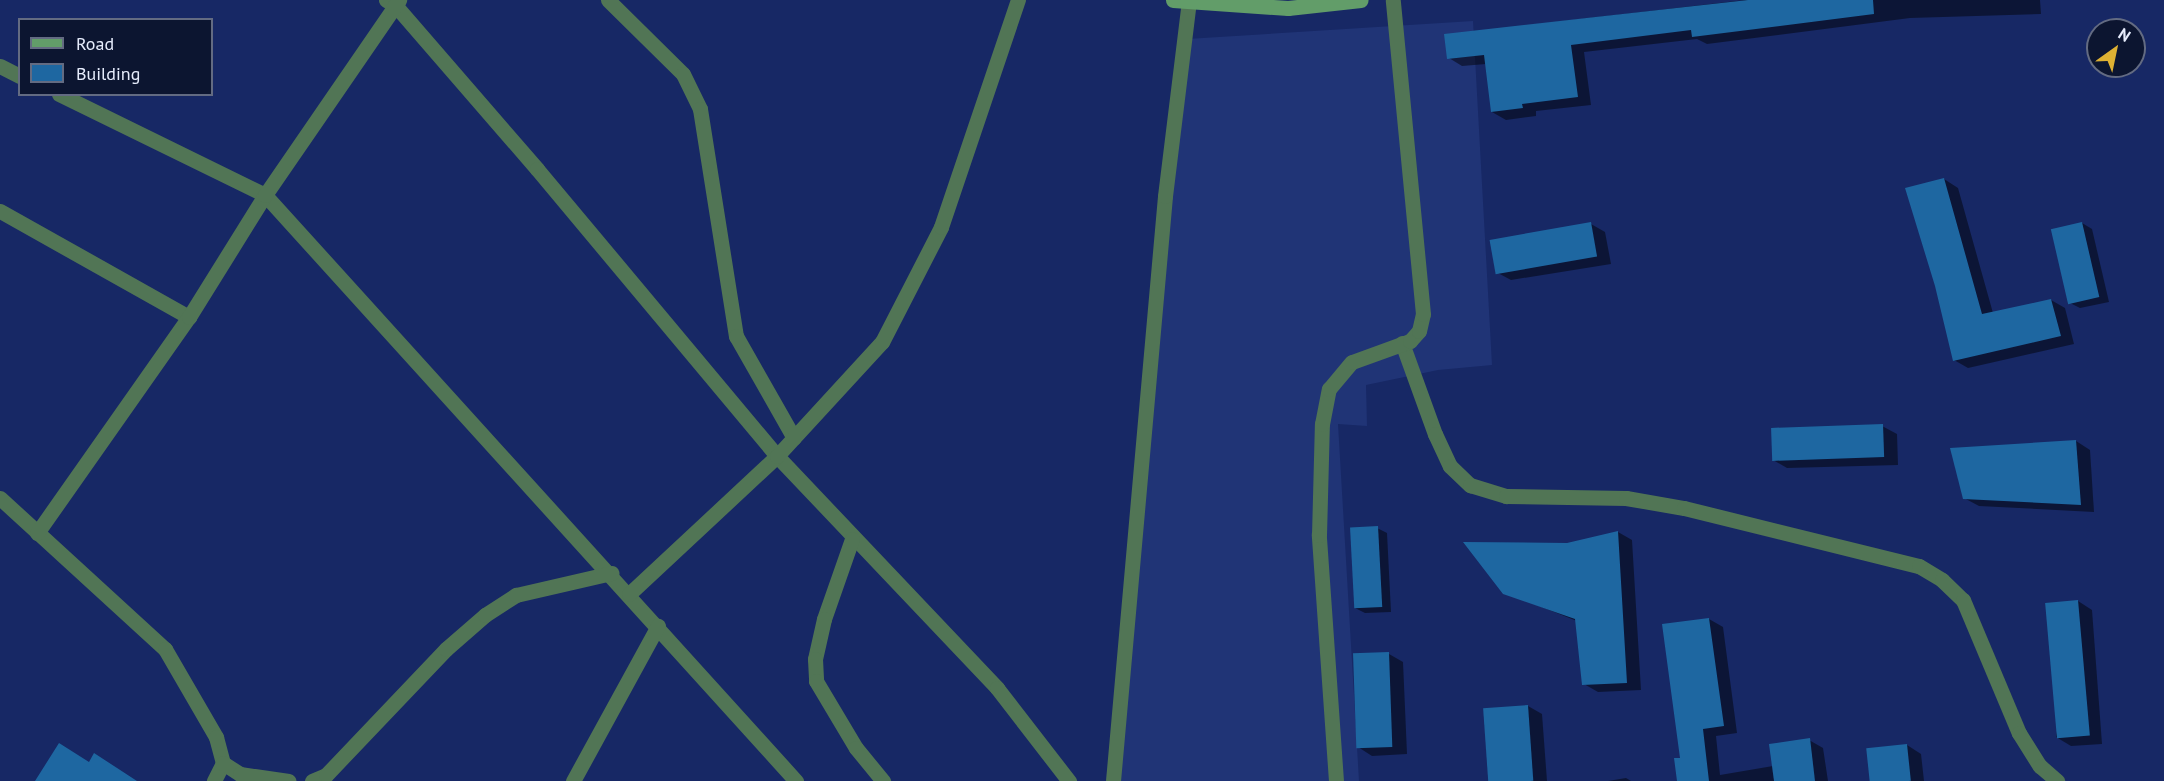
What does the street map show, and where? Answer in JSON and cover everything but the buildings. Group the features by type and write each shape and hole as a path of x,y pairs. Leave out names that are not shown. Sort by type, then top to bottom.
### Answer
{"main road":[{"path":"1184,1 1288,8 1361,0"}],"street":[{"path":"608,0 683,74 700,109 736,336 794,438"},
{"path":"629,594 777,456 887,332 940,227 1018,0"},
{"path":"1336,781 1319,535 1322,424 1329,389 1352,362 1402,343 1419,331 1423,314 1393,0"},
{"path":"1113,781 1184,1"},
{"path":"37,533 189,317 265,195 394,2 777,456 852,539 997,688 1069,781"},
{"path":"0,66 18,74"},
{"path":"63,96 265,195 610,573 796,781"},
{"path":"0,211 189,317"},
{"path":"1402,343 1434,434 1450,466 1470,485 1506,496 1626,498 1684,508 1919,566 1942,580 1963,600 2019,733 2040,766 2058,781"},
{"path":"0,498 165,649 216,737 222,764 214,781"},
{"path":"852,539 824,619 815,659 816,681 856,748 883,781"},
{"path":"312,781 326,775 446,649 485,615 516,595 610,573"},
{"path":"573,781 658,626"},
{"path":"222,764 240,774 289,781"}],"shaded area":[{"path":"1473,21 1492,365 1438,370 1366,385 1367,426 1338,424 1359,781 1106,781 1187,39"}]}
